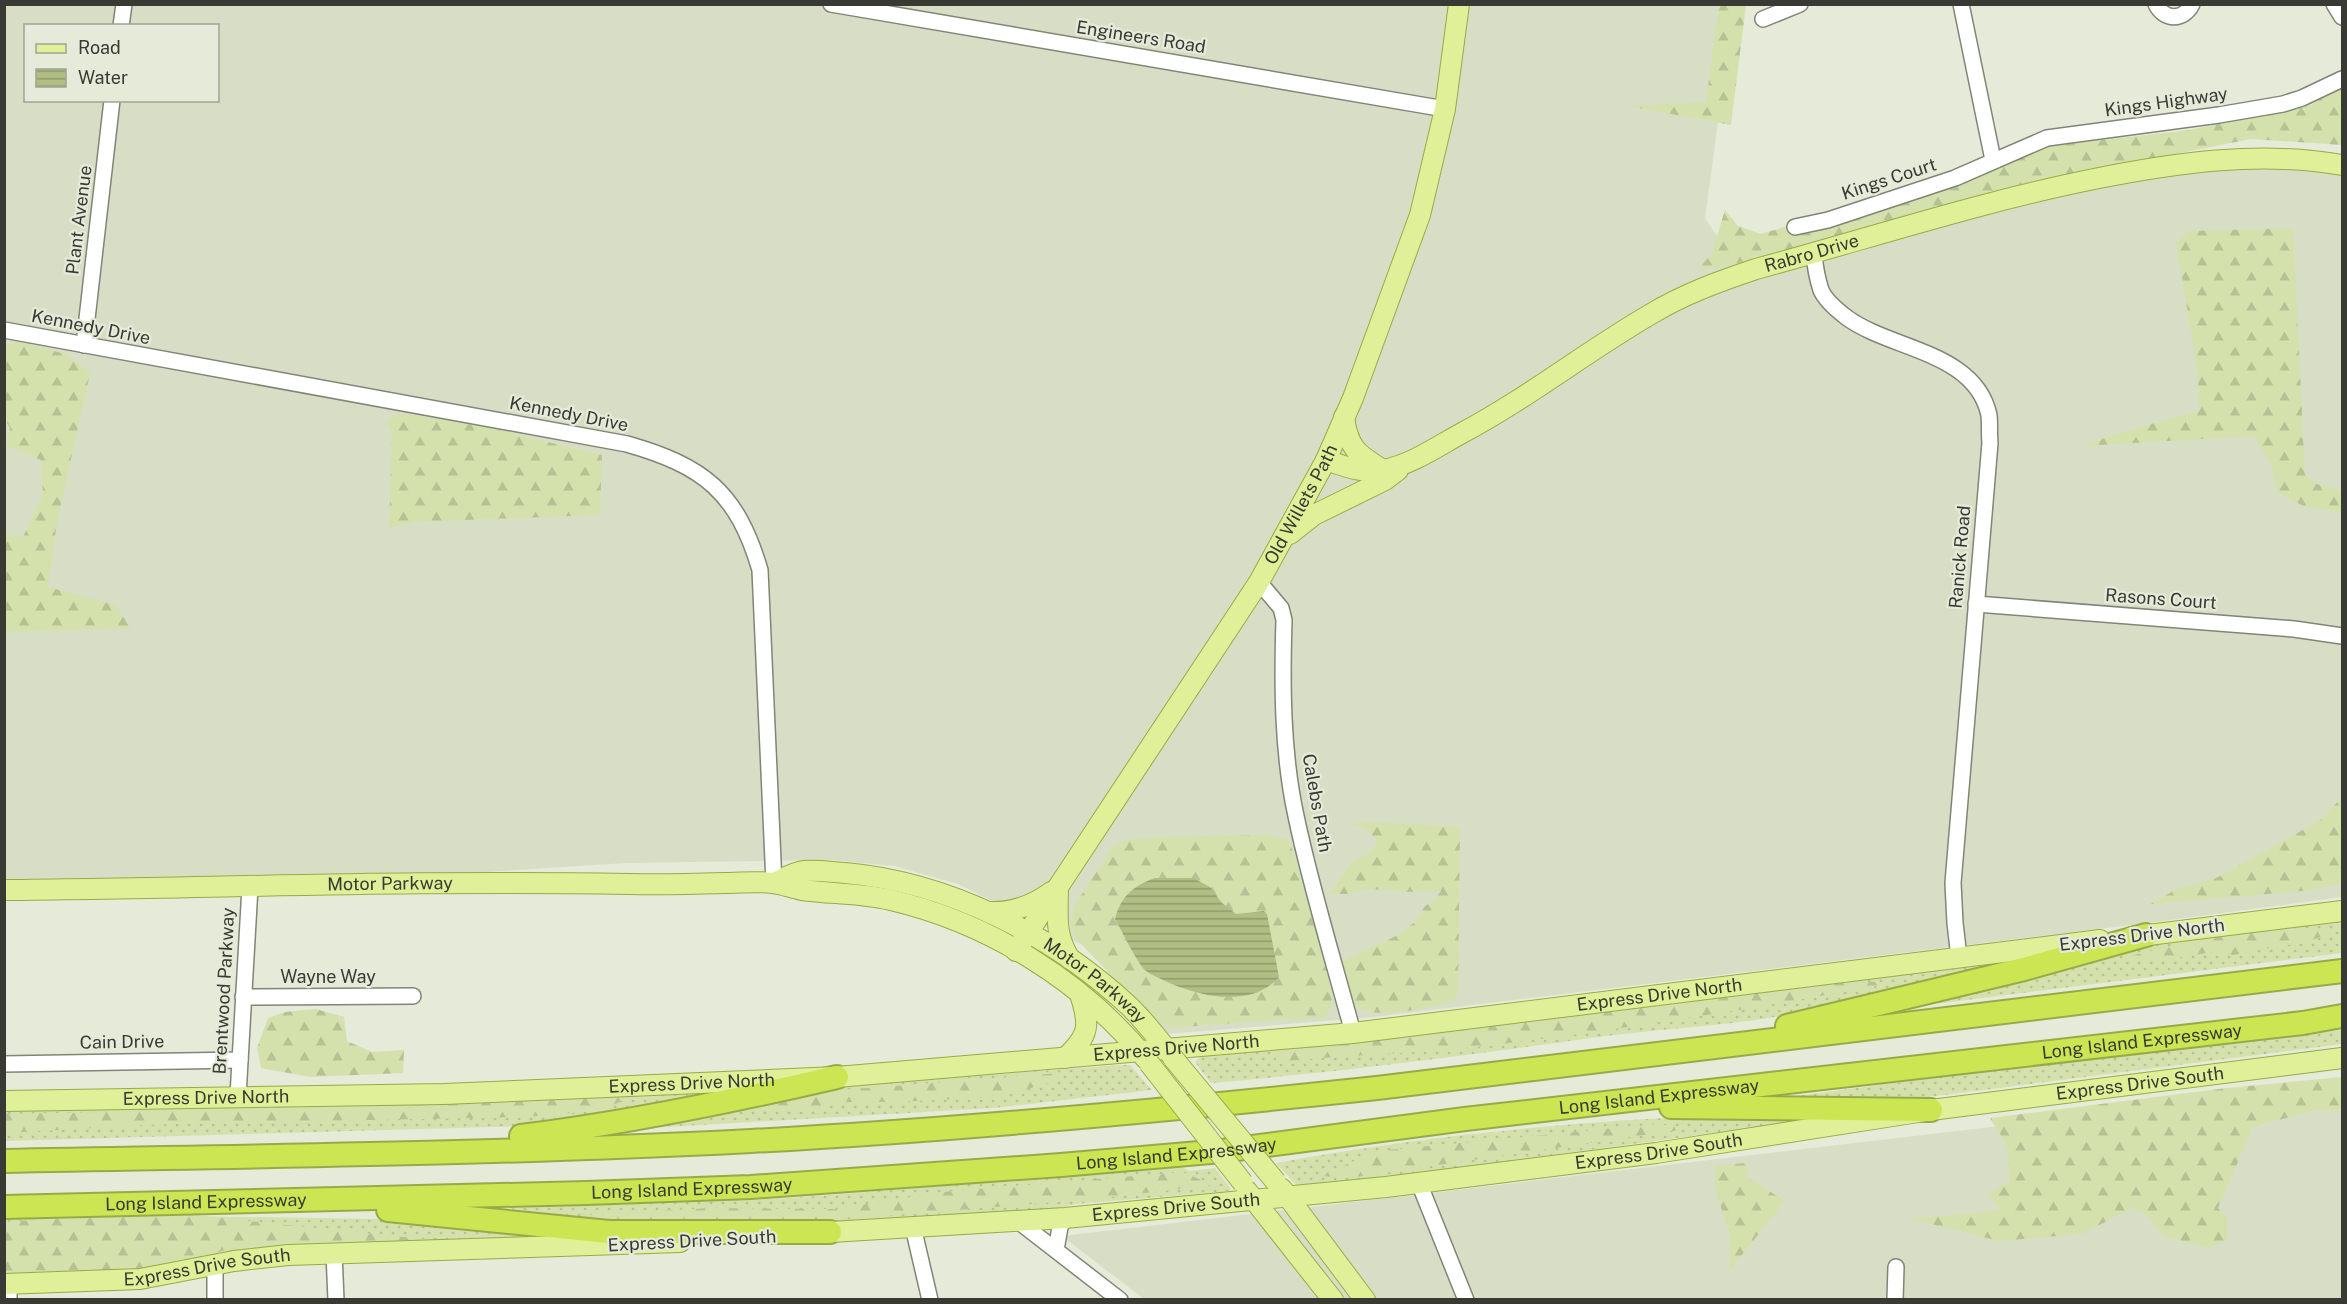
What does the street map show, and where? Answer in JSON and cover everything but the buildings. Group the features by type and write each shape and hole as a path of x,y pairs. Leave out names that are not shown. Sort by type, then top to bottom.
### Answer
{"highway":[{"path":"1552,1066 1777,1028 2024,969 2146,935"},
{"path":"4,1161 586,1147 749,1141 899,1132 1217,1105 2343,971"},
{"name":"Long Island Expressway","path":"4,1207 587,1193 903,1178 1222,1151 1619,1101 2303,1023 2343,1016"},
{"path":"254,1156 505,1138 583,1128 742,1099 837,1077"},
{"path":"1619,1101 1666,1107 1731,1109 1931,1110"},
{"path":"159,1204 342,1207 625,1233 830,1232"}],"main road":[{"name":"Old Willets Path","path":"1016,951 1259,582 1326,460 1420,216 1445,109 1459,4"},
{"name":"Rabro Drive","path":"1326,460 1357,470 1383,470 1414,458 1528,394 1634,325 1682,297 1721,280 1979,204 2138,170 2200,161 2244,158 2281,159 2343,165"},
{"path":"1344,417 1352,447 1363,458 1383,470"},
{"path":"1283,540 1314,515 1385,480 1414,458"},
{"name":"Motor Parkway","path":"774,883 802,871 869,875 922,887 984,911 1028,933 1070,959 1130,1006 1148,1025 1281,1189 1365,1299"},
{"name":"Motor Parkway","path":"4,890 390,884 774,883 802,890 861,894 892,900 934,913 990,936 1049,970 1099,1008 1145,1057 1247,1192 1333,1299"},
{"path":"984,911 1013,910 1034,904 1058,887"},
{"path":"1058,887 1057,924 1061,944 1070,959"},
{"name":"Express Drive North","path":"4,1101 444,1094 837,1077 1065,1058 1145,1057 2343,911"},
{"path":"1065,1058 1085,1036 1087,1016 1080,994"},
{"name":"Express Drive South","path":"7,1289 140,1279 268,1256 758,1239 830,1232 1065,1218 1281,1189 1332,1193 1666,1151 1931,1110 2343,1058"},
{"path":"1315,1233 1320,1210 1332,1193"}],"street":[{"path":"121,24 124,4"},
{"name":"Engineers Road","path":"831,4 1445,109"},
{"path":"1763,19 1800,4"},
{"path":"1961,4 1993,160"},
{"path":"2156,4 2162,14 2174,17 2186,13 2192,4"},
{"path":"2334,4 2343,17"},
{"name":"Kings Highway","path":"1993,160 2047,138 2283,104 2343,79"},
{"name":"Plant Avenue","path":"84,345 112,102"},
{"name":"Kings Court","path":"1795,227 1828,220 1955,178 1993,160"},
{"name":"Ranick Road","path":"1814,254 1822,292 1837,310 1859,326 1953,366 1970,379 1982,396 1989,415 1990,443 1953,883 1959,957"},
{"name":"Kennedy Drive","path":"4,330 627,444 684,464 706,479 724,496 741,519 760,570 774,883"},
{"name":"Calebs Path","path":"1259,582 1281,608 1284,620 1284,707 1296,816 1353,1033"},
{"name":"Rasons Court","path":"1976,604 2294,629 2343,636"},
{"name":"Brentwood Parkway","path":"238,1096 250,887"},
{"name":"Wayne Way","path":"243,997 413,996"},
{"name":"Cain Drive","path":"4,1064 240,1060"},
{"path":"1419,1183 1466,1299"},
{"path":"1056,1250 1060,1227 1065,1218"},
{"path":"1018,1221 1114,1295"},
{"path":"913,1227 930,1299"},
{"path":"334,1253 336,1299"},
{"path":"215,1265 215,1299"},
{"path":"1895,1299 1896,1267"}],"shaded area":[{"path":"4,5 1734,5 1705,218 1745,278 2034,199 2210,167 2311,166 2342,173 2342,897 2140,924 1374,1017 1167,1034 1082,945 958,884 894,866 830,860 626,863 250,887 5,894"},
{"path":"2342,1086 2342,1299 1144,1299 1062,1236"}],"green space":[{"path":"1719,5 1746,5 1731,125 1627,106 1706,102"},
{"path":"2342,85 2342,145 2251,139 2023,184 1754,260 1697,271 1712,253 1725,210 1738,226 1761,234 2050,146 2190,130 2311,105"},
{"path":"2293,228 2305,475 2317,484 2342,491 2342,512 2303,506 2277,492 2271,466 2254,436 2081,446 2199,411 2198,374 2176,241 2190,231"},
{"path":"15,341 66,354 90,373 57,522 48,587 115,605 131,628 5,632 5,534 23,537 43,495 41,460 5,445 10,428 5,419 5,346"},
{"path":"398,413 486,427 602,455 600,515 413,522 389,528 392,432 386,421"},
{"path":"2342,797 2342,884 2302,891 2150,904 2177,889 2216,878 2321,820"},
{"path":"1371,822 1460,827 1458,993 1453,1001 1420,1009 1369,1012 1356,1006 1346,991 1339,969 1343,961 1396,936 1415,922 1425,906 1433,901 1441,891 1407,892 1369,889 1346,894 1329,894 1352,862 1375,848 1376,839 1366,830 1350,824"},
{"path":"1268,835 1289,840 1293,852 1332,990 1332,1005 1325,1018 1171,1028 1150,1014 1075,937 1071,924 1075,905 1111,849 1122,841 1149,837"},
{"path":"2342,918 2342,953 1879,1011 1879,1008 2174,941"},
{"path":"2342,929 2309,941 2233,955 2217,951 2184,957 2125,962 2134,955 2220,934"},
{"path":"2025,959 1869,998 1774,1017 1730,1023 1620,1034 1453,1057 1211,1083 1195,1062 1201,1056"},
{"path":"1858,981 1894,983 1581,1034 1476,1047 1277,1062 1273,1050 1373,1037"},
{"path":"316,1009 344,1017 347,1041 372,1052 404,1050 403,1073 310,1077 261,1068 257,1048 268,1018 285,1012"},
{"path":"2342,1030 2342,1044 1897,1101 1781,1098 2009,1068"},
{"path":"1130,1065 1152,1090 993,1108 596,1131 853,1085"},
{"path":"1060,1073 1064,1079 997,1097 848,1102 814,1109 742,1109 842,1090"},
{"path":"2342,1077 2342,1110 2315,1110 2253,1127 2218,1208 2227,1219 2227,1240 2209,1248 2163,1236 2146,1214 2132,1208 2082,1234 1999,1241 1911,1219 2002,1210 1987,1194 2010,1181 2007,1145 1990,1118 2227,1088"},
{"path":"714,1093 714,1097 528,1126 5,1141 4,1110"},
{"path":"637,1095 597,1111 525,1117 166,1124 5,1133 5,1114 204,1110"},
{"path":"1729,1115 1817,1119 1345,1183 1297,1186 1276,1163 1445,1137 1559,1125"},
{"path":"1657,1124 1693,1128 1349,1178 1320,1176 1377,1151"},
{"path":"1748,1163 1747,1177 1785,1201 1730,1270 1730,1235 1716,1192 1715,1165"},
{"path":"1181,1167 1190,1171 1215,1168 1231,1189 1076,1204 1047,1211 844,1223 641,1230 466,1210 792,1198"},
{"path":"1183,1172 1213,1185 1103,1198 825,1221 665,1227 584,1215 712,1208 836,1209 941,1192"},
{"path":"109,1215 382,1219 560,1237 165,1271 5,1279 4,1218"},
{"path":"192,1215 442,1241 364,1242 218,1251 143,1269 5,1271 5,1222 81,1217"}],"water":[{"path":"1155,878 1193,878 1210,887 1222,903 1236,914 1264,911 1267,914 1279,977 1254,994 1223,997 1176,986 1146,971 1115,919 1124,898 1134,888"}]}
